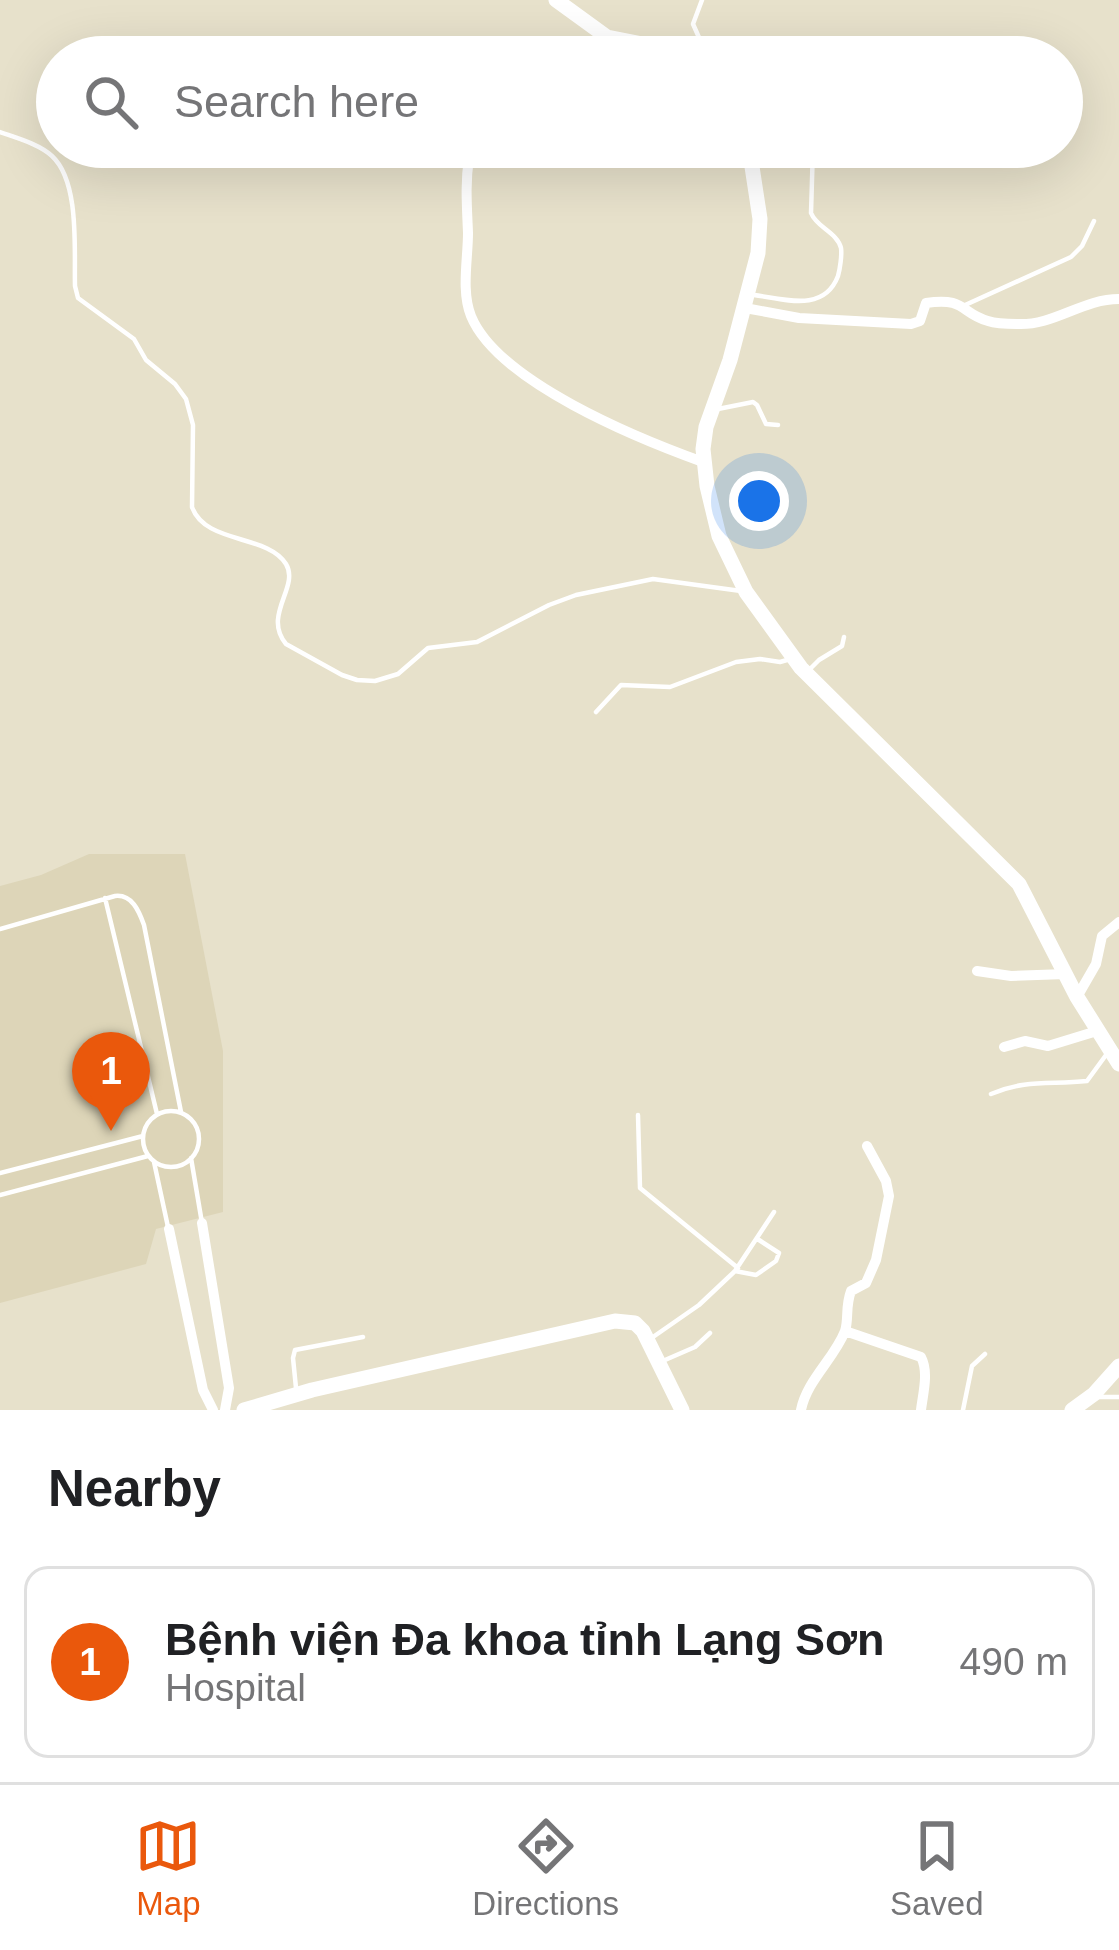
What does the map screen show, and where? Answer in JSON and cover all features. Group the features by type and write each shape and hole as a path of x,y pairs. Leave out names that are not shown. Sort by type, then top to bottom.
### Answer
{"main road":[{"path":"556,0 606,36"},
{"path":"752,168 760,230 747,301 704,438 703,462 719,536 746,592 792,658 1019,884 1077,998 1114,1058"},
{"path":"244,1410 615,1321 634,1323 648,1340 682,1410"},
{"path":"1072,1410 1119,1366"}],"street":[{"path":"468,168 468,306 485,339 574,406 611,426 703,462"},
{"path":"747,301 800,318 911,324 920,321 930,301 951,302 990,322 1031,325 1085,304 1119,298"},
{"path":"1077,998 1096,964 1102,936 1119,922"},
{"path":"977,970 1011,976 1066,974"},
{"path":"1004,1047 1025,1041 1048,1046 1097,1031"},
{"path":"801,1410 844,1331 851,1291 866,1283 876,1260 889,1196 867,1146"},
{"path":"202,1223 229,1388 225,1410"},
{"path":"169,1229 203,1390 213,1410"},
{"path":"844,1331 921,1358 925,1364 921,1410"}],"lane":[{"path":"698,36 693,24 702,0"},
{"path":"0,132 36,147"},
{"path":"60,168 71,200 78,298 134,339 146,360 186,399 193,424 195,515 205,526 271,552 287,566 276,624 286,644 342,675 375,681 398,674 428,648 476,642 576,595 653,579 746,592"},
{"path":"747,301 810,301 820,298 837,277 841,249 811,213 812,168"},
{"path":"963,306 1070,257 1082,246 1094,221"},
{"path":"712,411 753,402 766,424 778,425"},
{"path":"807,674 814,663 842,646 844,637"},
{"path":"596,712 621,685 670,687 736,662 792,658"},
{"path":"0,929 125,896 142,918 181,1112"},
{"path":"105,898 157,1114"},
{"path":"991,1094 1038,1081 1087,1081 1114,1058"},
{"path":"0,1195 152,1159 170,1167 191,1158 199,1144 197,1129 181,1112 157,1114 147,1123 143,1136 152,1159 169,1229"},
{"path":"638,1115 640,1188 737,1270 756,1275 779,1257 757,1239"},
{"path":"0,1173 143,1136"},
{"path":"191,1158 202,1223"},
{"path":"648,1340 699,1305 737,1270 774,1212"},
{"path":"660,1362 694,1347 710,1333"},
{"path":"296,1394 295,1350 363,1337"},
{"path":"963,1410 970,1370 985,1354"},
{"path":"1091,1397 1119,1397"}],"shaded area":[{"path":"89,854 185,854 223,1051 223,1212 156,1229 146,1264 0,1303 0,886"}],"place":[{"name":"Bệnh viện Đa khoa tỉnh Lạng Sơn","path":"111,1131"}]}
